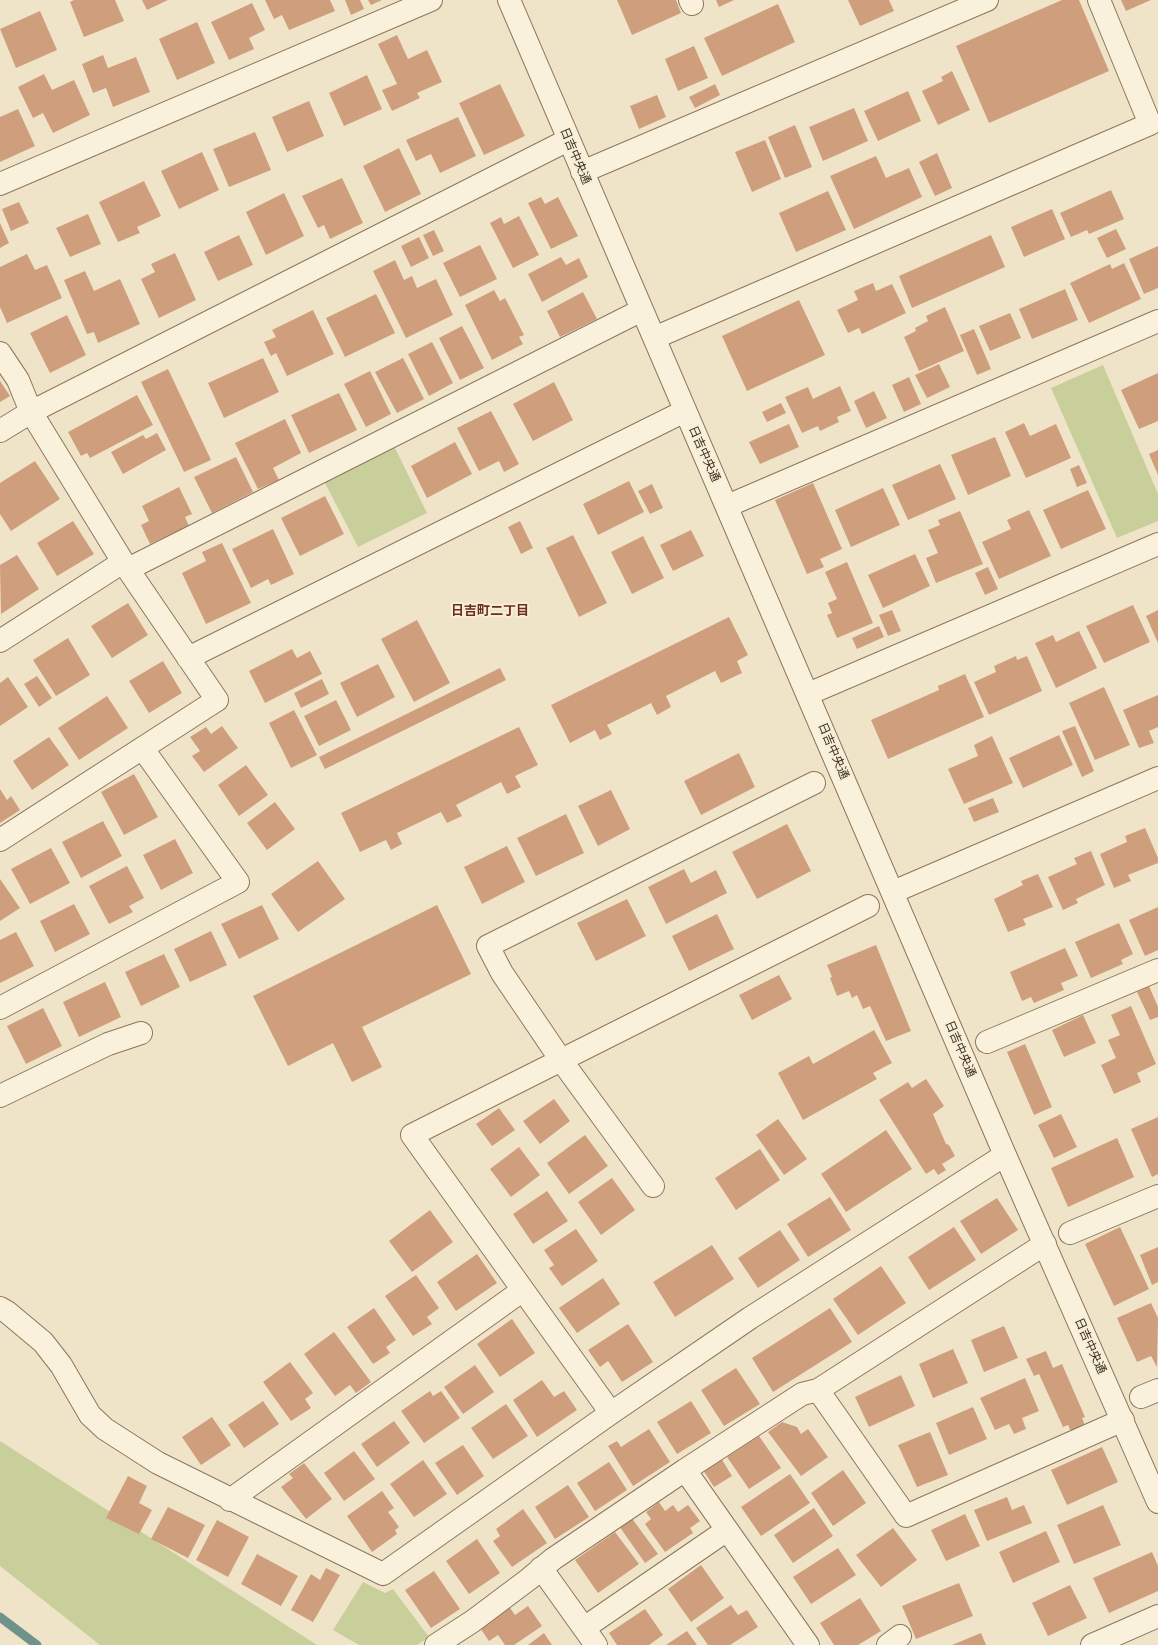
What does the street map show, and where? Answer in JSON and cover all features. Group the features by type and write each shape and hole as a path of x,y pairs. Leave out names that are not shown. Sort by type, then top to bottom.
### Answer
{"street":[{"path":"0,184 431,0"},
{"name":"日吉中央通","path":"509,0 1006,1155 1158,1502"},
{"path":"582,172 987,0"},
{"path":"654,338 1150,124 1099,0"},
{"path":"0,431 31,412 568,140"},
{"path":"0,641 125,566 642,310"},
{"path":"727,506 1158,321"},
{"path":"0,353 18,380 31,412 125,566 217,700 144,749 0,840"},
{"path":"188,658 685,410"},
{"path":"808,694 1158,544"},
{"path":"0,1008 238,882 144,749"},
{"path":"893,892 1158,778"},
{"path":"653,1186 561,1060 502,973 488,946 814,783"},
{"path":"611,1412 412,1135 868,906"},
{"path":"987,1042 1158,970"},
{"path":"0,1096 108,1044 140,1033"},
{"path":"0,1308 43,1342 61,1365 90,1415 106,1429 158,1463 230,1500 383,1574 611,1412 750,1318 1006,1155"},
{"path":"1070,1233 1158,1196"},
{"path":"436,1645 473,1621 541,1568 685,1470 802,1394 818,1390 1045,1244"},
{"path":"230,1500 523,1290"},
{"path":"818,1390 906,1516 1123,1420"},
{"path":"685,1470 808,1645"},
{"path":"541,1568 590,1636 727,1530"},
{"path":"1092,1645 1158,1616"}],"green space":[{"path":"1103,365 1158,494 1158,521 1117,538 1051,388"},
{"path":"394,446 427,513 358,547 324,481"},
{"path":"0,1441 317,1645 100,1645 0,1566"},
{"path":"363,1582 385,1593 393,1589 429,1637 417,1645 359,1645 333,1630"}],"building":[{"path":"74,0 115,0 124,21 84,37 70,2"},
{"path":"142,0 168,0 147,10"},
{"path":"265,0 330,0 335,11 289,30 282,15 274,19"},
{"path":"345,0 360,0 364,9 351,15"},
{"path":"368,0 382,0 371,5"},
{"path":"617,0 676,0 681,13 632,35"},
{"path":"716,0 734,0 719,7"},
{"path":"848,0 889,0 894,11 860,26"},
{"path":"1062,0 1079,0 1109,71 989,123 956,46"},
{"path":"1121,0 1151,0 1126,11"},
{"path":"252,3 265,30 249,38 254,49 229,60 211,22"},
{"path":"778,4 795,42 722,76 704,38"},
{"path":"40,11 57,50 16,68 0,29"},
{"path":"197,22 215,63 177,80 159,39"},
{"path":"397,35 408,59 427,50 442,82 417,93 420,98 392,111 382,90 397,84 378,44"},
{"path":"694,46 708,78 678,91 665,59"},
{"path":"103,55 108,68 136,57 150,92 113,107 106,88 93,93 82,64"},
{"path":"952,71 970,110 938,125 922,91 943,81 941,77"},
{"path":"44,74 52,90 74,80 90,115 53,133 43,113 33,118 18,87"},
{"path":"367,75 382,109 344,126 329,93"},
{"path":"500,84 525,136 484,155 459,103"},
{"path":"715,84 720,95 695,108 689,97"},
{"path":"908,91 921,121 878,141 864,111"},
{"path":"657,95 666,117 639,129 630,106"},
{"path":"309,101 324,136 287,152 272,117"},
{"path":"854,108 868,141 823,161 809,127"},
{"path":"18,109 35,146 0,162 0,117"},
{"path":"458,117 476,156 440,173 431,154 416,161 406,140"},
{"path":"795,125 812,167 785,178 768,137"},
{"path":"255,132 271,170 229,187 213,149"},
{"path":"765,140 781,179 752,192 735,152"},
{"path":"399,148 421,194 385,212 363,166"},
{"path":"202,152 219,190 179,209 161,171"},
{"path":"937,153 952,188 935,196 919,162"},
{"path":"876,156 886,178 909,168 922,197 854,229 830,176"},
{"path":"342,178 363,223 330,239 324,225 318,228 302,196"},
{"path":"144,181 161,216 137,227 140,233 118,242 99,202"},
{"path":"1111,190 1124,219 1089,234 1087,230 1071,237 1060,213"},
{"path":"828,191 846,230 796,252 779,213"},
{"path":"284,193 304,236 266,255 246,212"},
{"path":"541,197 545,204 558,197 578,236 551,249 528,203"},
{"path":"19,202 29,223 11,231 2,209"},
{"path":"1052,209 1065,239 1024,257 1011,227"},
{"path":"88,214 101,244 70,257 56,228"},
{"path":"519,216 539,255 513,268 490,223 501,217 504,224"},
{"path":"0,223 9,243 0,248"},
{"path":"1116,229 1126,249 1107,258 1097,238"},
{"path":"434,230 444,251 433,256 423,235"},
{"path":"239,235 253,265 218,281 204,252"},
{"path":"991,235 1005,267 912,308 899,276"},
{"path":"419,237 429,258 411,267 401,246"},
{"path":"480,245 497,279 460,297 443,263"},
{"path":"1158,246 1158,288 1144,294 1129,259"},
{"path":"175,253 196,300 159,318 141,279 155,272 151,264"},
{"path":"27,254 35,270 47,265 62,298 7,323 0,307 0,267"},
{"path":"561,257 566,265 579,258 588,277 542,302 528,274"},
{"path":"395,260 404,280 412,276 417,288 436,279 453,315 406,338 373,271"},
{"path":"1124,263 1141,299 1089,323 1070,283 1110,264 1112,269"},
{"path":"85,271 94,291 120,279 140,324 98,343 94,332 87,334 64,280"},
{"path":"873,283 876,291 892,284 906,313 862,334 859,328 848,333 837,310 858,300 854,291"},
{"path":"1065,289 1078,320 1032,339 1019,309"},
{"path":"494,290 500,301 505,298 524,335 519,337 523,344 492,360 465,305"},
{"path":"583,292 597,319 560,337 547,311"},
{"path":"376,294 395,333 345,357 326,318"},
{"path":"799,300 825,355 747,391 722,336"},
{"path":"945,307 964,351 919,371 904,337 916,331 915,328 928,321 926,316"},
{"path":"313,310 334,354 287,376 276,353 271,356 264,342 276,337 272,330"},
{"path":"1010,313 1021,338 990,351 979,326"},
{"path":"67,315 86,355 50,373 30,333"},
{"path":"462,326 484,368 460,380 439,338"},
{"path":"974,329 991,369 977,375 960,335"},
{"path":"432,342 453,383 429,396 408,354"},
{"path":"263,358 279,392 224,418 208,383"},
{"path":"403,358 424,399 397,413 375,372"},
{"path":"939,364 950,387 927,398 915,375"},
{"path":"168,369 211,460 184,472 141,382"},
{"path":"370,371 391,414 366,427 344,384"},
{"path":"1158,373 1158,421 1139,429 1121,390"},
{"path":"909,377 921,404 904,412 892,385"},
{"path":"0,381 10,396 0,402"},
{"path":"554,382 573,420 533,441 513,404"},
{"path":"840,386 851,411 837,417 839,422 820,431 818,426 802,433 785,397 808,387 813,399"},
{"path":"874,391 887,418 866,428 854,401"},
{"path":"339,393 357,430 309,453 291,415"},
{"path":"137,395 153,425 90,458 87,453 81,456 68,432"},
{"path":"781,403 786,413 767,422 762,412"},
{"path":"491,411 519,464 504,472 499,461 479,471 457,428"},
{"path":"285,419 301,453 273,468 279,480 258,489 235,443"},
{"path":"1024,423 1030,436 1056,424 1071,458 1026,478 1005,432"},
{"path":"789,424 799,447 760,464 749,442"},
{"path":"157,433 166,450 123,474 111,452 143,435 146,439"},
{"path":"995,437 1011,476 968,495 951,455"},
{"path":"455,442 472,474 427,498 411,466"},
{"path":"1158,450 1158,475 1149,454"},
{"path":"236,457 253,492 212,513 194,477"},
{"path":"35,461 60,499 11,531 0,514 0,483"},
{"path":"940,464 956,499 908,520 892,485"},
{"path":"1079,465 1087,483 1077,487 1070,469"},
{"path":"629,481 644,512 598,535 583,504"},
{"path":"813,483 842,549 820,559 824,567 807,574 775,500"},
{"path":"652,484 663,508 650,514 638,491"},
{"path":"179,487 192,514 185,517 189,526 150,544 141,525 149,521 142,506"},
{"path":"883,488 900,525 851,547 835,510"},
{"path":"1088,490 1106,529 1061,549 1043,510"},
{"path":"325,496 344,534 300,556 281,518"},
{"path":"1029,510 1051,556 999,579 982,542 1011,529 1007,520"},
{"path":"960,511 983,564 936,583 926,558 938,553 928,530 940,525 938,520"},
{"path":"73,521 94,554 57,576 37,543"},
{"path":"520,521 533,548 521,554 508,527"},
{"path":"273,529 294,574 271,585 268,579 251,588 232,549"},
{"path":"691,530 704,556 673,571 660,545"},
{"path":"573,535 607,603 579,617 546,548"},
{"path":"643,536 664,578 632,594 611,552"},
{"path":"222,543 251,603 206,624 182,573 206,561 202,552"},
{"path":"915,554 930,586 883,608 868,575"},
{"path":"17,555 39,589 1,614 0,565"},
{"path":"847,562 873,623 837,638 827,615 832,613 828,603 837,599 825,572"},
{"path":"988,567 998,589 985,595 975,573"},
{"path":"128,603 148,635 112,658 91,626"},
{"path":"1133,605 1150,642 1104,663 1086,626"},
{"path":"892,610 901,631 888,636 879,615"},
{"path":"1158,610 1158,643 1146,616"},
{"path":"729,617 748,655 737,661 742,673 721,683 715,671 666,696 671,707 657,715 651,703 607,725 612,734 600,740 595,730 570,743 551,705"},
{"path":"417,620 450,683 414,702 381,639"},
{"path":"879,626 884,637 857,649 852,638"},
{"path":"1079,631 1097,668 1056,688 1035,643 1053,635 1056,642"},
{"path":"68,638 90,675 56,696 33,660"},
{"path":"292,649 297,658 310,651 322,674 265,703 249,671"},
{"path":"1016,656 1017,660 1027,656 1042,691 989,715 974,682 996,672 994,666"},
{"path":"163,661 182,693 149,713 129,681"},
{"path":"378,664 395,697 357,717 340,683"},
{"path":"500,668 506,680 325,769 319,757"},
{"path":"965,674 984,717 888,759 871,720 939,690 938,686"},
{"path":"37,676 52,698 39,707 24,684"},
{"path":"8,677 28,707 0,726 0,683"},
{"path":"322,679 329,694 301,708 294,693"},
{"path":"1104,687 1130,745 1095,760 1069,703"},
{"path":"1158,695 1158,727 1149,731 1154,743 1139,748 1123,710"},
{"path":"107,696 128,728 79,760 58,728"},
{"path":"336,700 351,730 319,746 304,716"},
{"path":"294,710 317,755 291,768 269,723"},
{"path":"222,726 238,748 204,772 192,756 200,751 190,737 206,727 211,734"},
{"path":"1075,726 1094,771 1082,777 1062,731"},
{"path":"519,727 538,765 515,776 521,787 507,794 501,782 456,805 462,816 447,823 441,812 397,833 402,844 391,850 386,840 360,852 341,813"},
{"path":"1059,735 1073,765 1023,788 1009,758"},
{"path":"992,736 1013,783 964,804 948,769 978,756 974,745"},
{"path":"49,737 69,765 32,790 13,761"},
{"path":"739,753 755,787 701,815 684,781"},
{"path":"246,765 268,795 239,816 218,785"},
{"path":"134,774 158,817 124,835 101,792"},
{"path":"0,789 7,800 11,796 20,810 0,823"},
{"path":"611,790 630,829 598,846 578,806"},
{"path":"993,798 999,812 974,822 968,808"},
{"path":"275,802 295,829 267,850 247,823"},
{"path":"566,814 584,853 536,876 517,838"},
{"path":"103,821 122,856 81,878 62,842"},
{"path":"787,824 811,871 757,899 732,852"},
{"path":"1145,828 1158,858 1158,863 1128,875 1131,881 1114,888 1100,854 1127,842 1125,836"},
{"path":"175,839 193,873 161,890 143,855"},
{"path":"507,846 525,882 482,904 464,867"},
{"path":"51,848 70,883 30,904 11,869"},
{"path":"1091,851 1105,885 1076,899 1078,903 1063,910 1048,877 1077,864 1074,858"},
{"path":"318,861 345,899 298,932 271,894"},
{"path":"127,866 144,898 129,906 133,912 109,924 89,886"},
{"path":"684,869 691,883 716,870 727,893 666,924 648,887"},
{"path":"1038,874 1053,907 1023,919 1026,925 1008,932 994,899 1023,885 1021,881"},
{"path":"0,879 20,908 0,921"},
{"path":"627,899 646,936 596,961 577,923"},
{"path":"74,904 90,934 55,952 40,921"},
{"path":"262,905 279,939 239,959 221,924"},
{"path":"437,905 471,974 362,1027 382,1067 352,1082 333,1043 288,1066 253,996"},
{"path":"1158,907 1158,950 1145,956 1129,920"},
{"path":"717,914 734,949 689,971 672,936"},
{"path":"1119,923 1133,954 1121,960 1123,964 1091,978 1075,942"},
{"path":"211,931 227,965 190,982 174,949"},
{"path":"16,932 34,966 0,983 0,940"},
{"path":"876,945 911,1031 886,1041 870,1006 863,1009 857,995 852,998 849,991 837,996 827,965"},
{"path":"1065,948 1078,976 1061,983 1064,990 1034,1003 1031,997 1022,1001 1010,972"},
{"path":"164,954 180,987 141,1006 125,972"},
{"path":"779,975 792,999 752,1020 739,995"},
{"path":"105,982 121,1017 79,1037 63,1002"},
{"path":"1149,986 1158,1007 1158,1017 1150,1020 1137,992"},
{"path":"1131,1006 1156,1064 1137,1073 1141,1082 1114,1094 1101,1065 1116,1058 1108,1040 1120,1035 1111,1015"},
{"path":"43,1008 62,1046 26,1064 7,1026"},
{"path":"1083,1015 1096,1043 1064,1057 1052,1030"},
{"path":"874,1030 892,1063 873,1073 877,1079 803,1120 778,1073 809,1056 813,1064"},
{"path":"1025,1044 1052,1107 1034,1115 1007,1052"},
{"path":"926,1079 944,1106 933,1114 946,1144 949,1145 955,1156 942,1164 946,1170 938,1175 934,1169 926,1174 879,1100 908,1082 912,1088"},
{"path":"554,1099 570,1121 540,1144 523,1121"},
{"path":"499,1108 515,1130 492,1146 476,1124"},
{"path":"1061,1114 1077,1147 1054,1158 1038,1125"},
{"path":"1158,1117 1158,1174 1152,1177 1131,1129"},
{"path":"778,1119 807,1159 784,1175 756,1135"},
{"path":"886,1130 912,1169 846,1212 821,1174"},
{"path":"585,1135 608,1166 569,1194 547,1163"},
{"path":"1117,1138 1134,1177 1068,1207 1051,1168"},
{"path":"519,1147 540,1175 511,1197 490,1169"},
{"path":"760,1149 780,1180 736,1210 715,1178"},
{"path":"612,1178 635,1210 601,1235 578,1202"},
{"path":"547,1191 568,1221 533,1244 513,1214"},
{"path":"830,1197 851,1230 808,1257 787,1224"},
{"path":"997,1198 1018,1230 981,1254 960,1221"},
{"path":"430,1210 453,1242 412,1272 389,1241"},
{"path":"954,1227 976,1260 929,1290 908,1257"},
{"path":"1120,1227 1149,1289 1114,1306 1085,1244"},
{"path":"576,1229 598,1261 562,1286 549,1268 554,1265 544,1250"},
{"path":"780,1230 800,1260 758,1288 738,1258"},
{"path":"712,1245 734,1279 675,1317 653,1282"},
{"path":"1158,1247 1158,1282 1152,1285 1140,1255"},
{"path":"477,1254 497,1283 456,1311 437,1282"},
{"path":"881,1266 906,1303 858,1335 833,1299"},
{"path":"416,1275 439,1308 427,1317 432,1324 413,1336 385,1296"},
{"path":"603,1278 620,1304 577,1333 559,1308"},
{"path":"1151,1303 1158,1318 1157,1367 1151,1356 1137,1362 1117,1318"},
{"path":"374,1308 396,1340 386,1347 390,1353 373,1364 347,1327"},
{"path":"830,1308 852,1342 773,1392 752,1358"},
{"path":"512,1319 535,1353 500,1377 477,1344"},
{"path":"628,1324 653,1362 622,1382 608,1361 600,1367 588,1350"},
{"path":"1004,1326 1018,1358 984,1372 971,1340"},
{"path":"334,1332 371,1382 356,1393 350,1385 335,1396 304,1354"},
{"path":"953,1349 968,1383 933,1398 919,1364"},
{"path":"1046,1351 1053,1368 1062,1364 1085,1417 1082,1418 1086,1428 1072,1434 1068,1425 1063,1427 1039,1374 1034,1376 1026,1359"},
{"path":"290,1362 313,1393 305,1399 311,1408 291,1421 263,1382"},
{"path":"475,1365 494,1392 463,1414 444,1387"},
{"path":"736,1368 760,1404 724,1426 701,1390"},
{"path":"901,1375 915,1406 869,1427 855,1397"},
{"path":"1025,1378 1039,1411 1022,1418 1026,1429 1014,1434 1009,1424 995,1430 980,1398"},
{"path":"542,1380 554,1397 564,1391 577,1410 537,1437 513,1400"},
{"path":"430,1391 433,1396 441,1391 460,1418 424,1443 401,1411"},
{"path":"263,1401 279,1424 244,1448 228,1425"},
{"path":"691,1401 711,1433 677,1454 657,1422"},
{"path":"506,1404 528,1436 493,1459 471,1428"},
{"path":"973,1407 987,1439 949,1455 936,1423"},
{"path":"212,1417 231,1445 201,1465 182,1437"},
{"path":"394,1421 410,1443 377,1467 361,1444"},
{"path":"782,1422 797,1427 801,1434 808,1429 828,1457 801,1476 768,1432"},
{"path":"649,1429 670,1462 633,1486 608,1446 617,1441 621,1447"},
{"path":"930,1432 948,1475 917,1487 898,1445"},
{"path":"759,1436 781,1468 749,1489 727,1457"},
{"path":"463,1445 484,1476 457,1495 435,1463"},
{"path":"1102,1447 1118,1482 1067,1505 1051,1470"},
{"path":"354,1451 375,1479 344,1501 324,1473"},
{"path":"721,1458 732,1476 714,1487 703,1470"},
{"path":"423,1460 447,1494 414,1517 390,1484"},
{"path":"609,1462 627,1490 595,1511 577,1483"},
{"path":"304,1463 332,1499 306,1519 281,1487 293,1478 289,1474"},
{"path":"843,1470 866,1503 833,1526 811,1493"},
{"path":"790,1474 810,1503 761,1536 741,1507"},
{"path":"128,1476 147,1486 139,1503 152,1510 139,1534 106,1518"},
{"path":"568,1485 589,1517 555,1539 535,1507"},
{"path":"382,1491 394,1508 388,1512 399,1527 395,1530 397,1534 372,1552 347,1516"},
{"path":"1007,1497 1012,1510 1024,1505 1032,1523 987,1541 974,1510"},
{"path":"659,1502 665,1511 673,1505 678,1512 688,1505 700,1521 690,1528 693,1533 665,1552 645,1524 651,1519 646,1512"},
{"path":"1103,1505 1121,1545 1074,1564 1057,1525"},
{"path":"168,1507 205,1525 188,1558 151,1539"},
{"path":"814,1508 833,1536 793,1563 774,1535"},
{"path":"523,1509 547,1543 512,1567 493,1541 500,1536 496,1529"},
{"path":"965,1514 980,1546 946,1561 931,1530"},
{"path":"631,1517 658,1554 645,1563 619,1526"},
{"path":"217,1520 249,1537 228,1577 196,1560"},
{"path":"893,1528 917,1560 881,1587 856,1555"},
{"path":"1046,1531 1060,1562 1013,1583 999,1552"},
{"path":"615,1532 639,1564 598,1593 575,1560"},
{"path":"477,1539 500,1573 469,1594 446,1561"},
{"path":"838,1548 856,1575 811,1604 793,1577"},
{"path":"1152,1552 1158,1566 1158,1591 1109,1613 1093,1578"},
{"path":"257,1554 298,1576 281,1606 241,1584"},
{"path":"701,1565 724,1598 691,1622 668,1589"},
{"path":"326,1568 340,1575 313,1622 291,1610 311,1574 320,1580"},
{"path":"434,1571 460,1609 431,1628 405,1590"},
{"path":"959,1583 973,1616 916,1639 902,1606"},
{"path":"1070,1585 1087,1618 1048,1636 1032,1603"},
{"path":"860,1598 881,1631 858,1645 834,1645 820,1623"},
{"path":"506,1602 515,1615 528,1606 542,1626 514,1645 505,1645 498,1635 489,1641 476,1622"},
{"path":"731,1605 738,1615 747,1610 758,1627 730,1645 708,1645 696,1628"},
{"path":"645,1609 663,1635 649,1645 617,1645 609,1633"},
{"path":"687,1631 697,1645 666,1645"},
{"path":"544,1633 552,1645 528,1645"},
{"path":"981,1633 986,1645 952,1645"}],"waterway":[{"path":"0,1617 37,1645"}],"district":[{"name":"日吉町二丁目","path":"490,611"}]}
